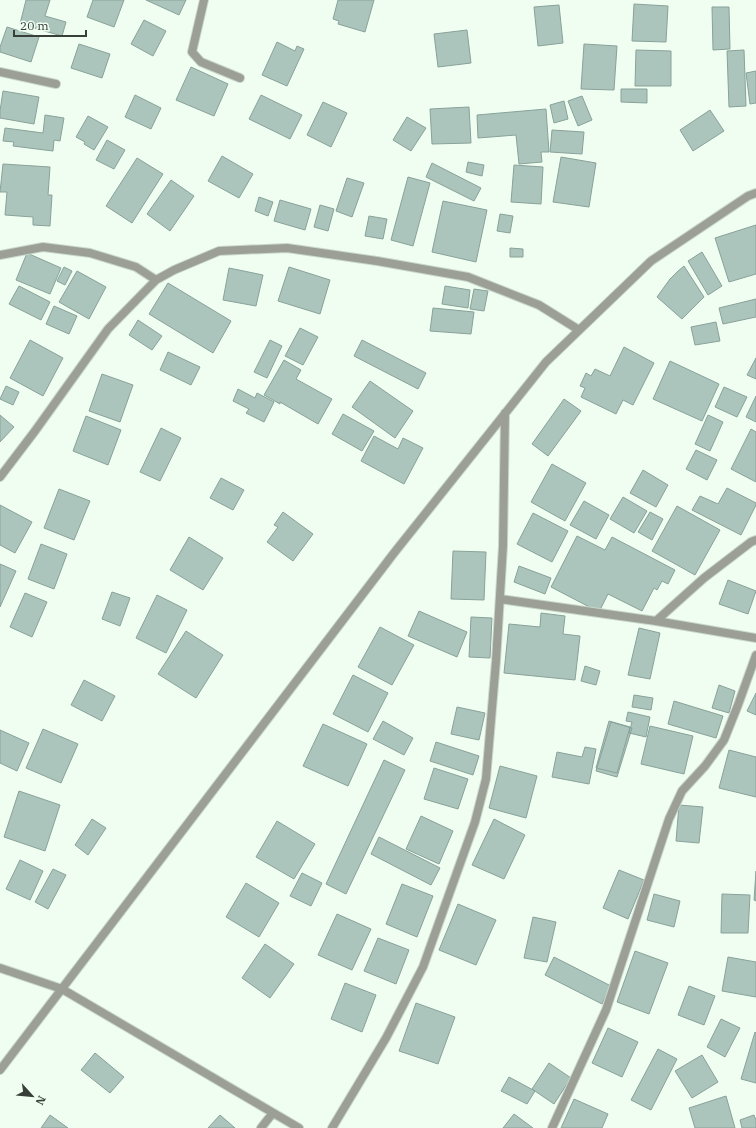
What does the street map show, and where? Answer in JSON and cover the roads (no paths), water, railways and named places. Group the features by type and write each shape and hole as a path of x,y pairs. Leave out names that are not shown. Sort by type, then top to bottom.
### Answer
{"street":[{"path":"204,0 192,52 201,62 240,78"},
{"path":"0,72 56,84"},
{"path":"0,1070 394,553 546,362 650,261 748,196 756,193"},
{"path":"0,255 43,247 90,253 136,268 156,280"},
{"path":"0,476 35,431 108,329 156,280 174,270 219,251 287,248 377,261 468,277 539,305 579,330"},
{"path":"332,1128 386,1038 424,967 475,822 486,779 496,661 503,546 505,413"},
{"path":"656,621 704,578 751,542 756,540"},
{"path":"500,599 656,621 756,638"},
{"path":"552,1128 606,1010 669,819 682,791 705,766 724,740 756,655"},
{"path":"0,968 62,989 298,1128"},
{"path":"261,1128 272,1114"}]}
